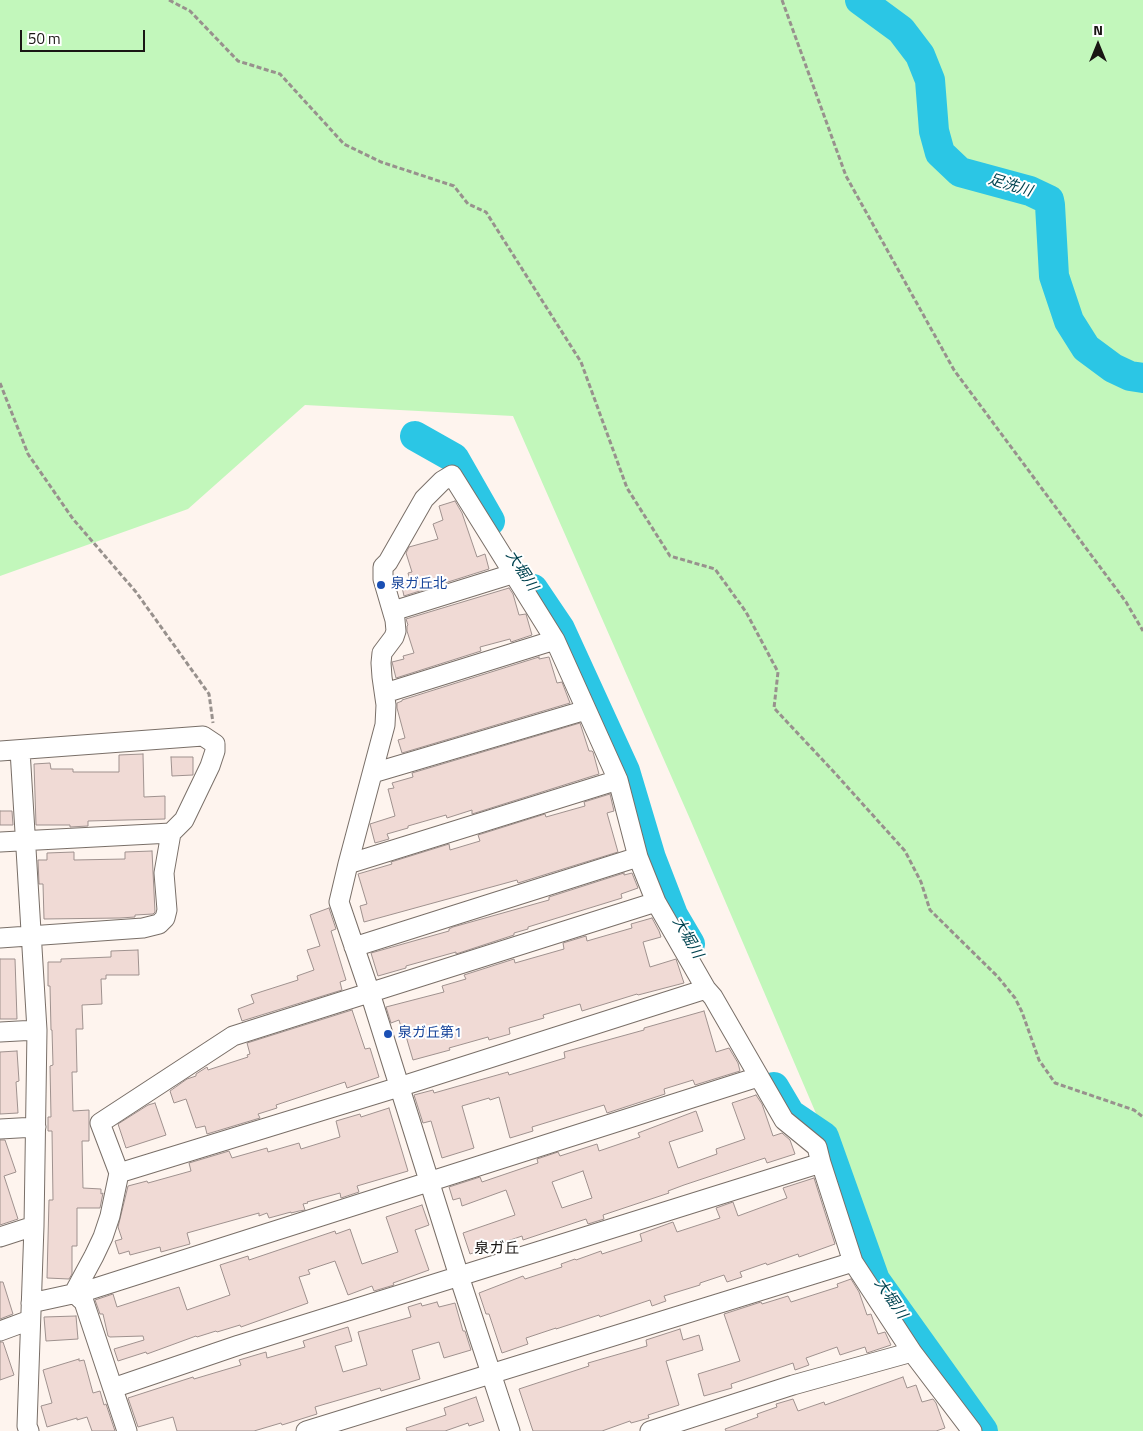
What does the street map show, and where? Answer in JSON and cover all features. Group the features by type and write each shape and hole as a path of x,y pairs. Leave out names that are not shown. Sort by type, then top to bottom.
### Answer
{"street":[{"path":"510,1431 370,993 339,902 384,725 386,705 381,663 382,653 394,637 396,631 393,611 383,579 383,567 388,562 424,499 442,481 452,475 554,640 618,780 638,857 656,902 784,1120 816,1147 852,1262 912,1352 972,1431"},
{"path":"393,611 512,574"},
{"path":"384,693 554,640"},
{"path":"373,773 586,710"},
{"path":"0,751 203,736 215,744 215,751 210,766 184,820 171,834 164,873 168,910 165,918 159,924 143,928 0,938"},
{"path":"20,750 37,1030 31,1127 34,1226 31,1312 22,1429"},
{"path":"348,864 618,780"},
{"path":"0,842 171,834"},
{"path":"354,947 638,857"},
{"path":"74,1293 103,1237 110,1216 119,1173 100,1123 232,1036 656,902"},
{"path":"119,1173 399,1087 706,989"},
{"path":"0,1032 37,1030"},
{"path":"0,1331 31,1312 74,1293 95,1288 758,1077"},
{"path":"0,1129 31,1127"},
{"path":"0,1137 31,1127"},
{"path":"113,1388 239,1345 821,1163"},
{"path":"0,1237 34,1226"},
{"path":"306,1431 852,1262"},
{"path":"74,1293 84,1302 128,1431"},
{"path":"650,1431 793,1385 912,1352"}],"path":[{"path":"170,0 190,11 238,61 280,74 344,144 381,162 454,186 468,204 486,212 581,362 627,488 670,556 715,570 746,612 778,672 774,708 905,852 922,882 930,910 998,977 1016,998 1039,1060 1055,1083 1134,1110 1143,1118"},
{"path":"782,0 846,176 954,370 1126,602 1143,631"},
{"path":"0,383 28,454 73,519 136,592 209,694 213,742"}],"green space":[{"path":"0,0 1143,0 1143,1431 981,1431 877,1256 690,819 513,416 305,405 188,509 0,576"}],"building":[{"path":"455,501 462,513 477,557 485,554 489,569 404,596 401,583 410,581 408,573 412,572 406,553 409,547 438,539 433,524 443,520 439,506"},
{"path":"509,588 513,594 519,615 526,614 532,635 511,642 510,639 480,647 481,651 396,678 392,662 404,659 403,656 414,653 407,631 406,619"},
{"path":"539,657 539,659 549,657 557,683 562,682 570,703 402,753 398,740 405,738 397,703"},
{"path":"580,723 589,751 593,752 599,774 472,814 472,810 447,818 446,815 408,826 408,828 387,834 389,839 375,843 370,824 395,816 388,789 394,788 392,783 413,777 412,773"},
{"path":"143,754 144,797 165,796 165,819 88,821 88,826 70,827 70,825 36,825 34,764 50,763 51,769 73,769 73,772 119,772 119,755"},
{"path":"171,757 193,757 193,775 172,776"},
{"path":"610,794 614,811 607,813 618,852 518,883 517,880 364,922 360,906 367,904 358,874 449,844 450,850 480,841 478,835 545,814 546,817 585,806 584,802"},
{"path":"0,811 12,811 13,825 0,825"},
{"path":"152,851 155,912 153,914 120,918 44,919 43,884 39,884 38,860 47,860 47,853 74,852 74,860 125,859 125,852"},
{"path":"624,873 624,875 632,873 638,888 621,894 622,898 528,927 528,929 514,933 514,935 456,954 456,952 406,966 406,968 378,976 371,953 449,931 453,927 549,900 549,897"},
{"path":"329,908 336,929 331,931 346,980 340,982 342,990 242,1021 238,1009 254,1003 251,995 298,980 297,976 314,970 307,950 320,946 310,915"},
{"path":"652,918 661,937 643,942 650,967 676,959 684,983 637,994 582,1011 580,1004 543,1015 544,1018 509,1028 510,1034 489,1040 488,1037 413,1060 403,1026 401,1027 399,1020 391,1023 386,1007 444,992 442,986 466,979 464,975 514,959 515,963 564,949 563,943 586,936 587,941 632,928 631,924"},
{"path":"138,950 139,975 106,975 106,979 101,979 102,1004 82,1005 83,1029 76,1029 77,1072 72,1072 73,1111 89,1110 89,1141 82,1141 83,1188 101,1189 101,1194 103,1193 100,1208 77,1208 77,1246 72,1246 72,1274 69,1279 47,1278 49,1200 53,1200 52,1131 48,1131 48,1117 51,1117 50,1066 53,1065 48,962 61,962 61,959 111,957 111,951"},
{"path":"0,959 15,959 17,1019 0,1019"},
{"path":"352,1010 365,1049 370,1048 379,1077 347,1088 345,1082 276,1105 277,1108 258,1114 260,1118 207,1134 205,1126 196,1128 186,1099 174,1103 170,1091 187,1079 196,1076 196,1074 207,1067 208,1070 248,1057 247,1055 250,1054 247,1043"},
{"path":"704,1011 716,1052 729,1048 738,1063 740,1071 695,1085 693,1080 664,1089 665,1094 607,1113 604,1105 532,1127 533,1131 510,1138 499,1097 490,1100 489,1098 462,1106 474,1148 442,1158 431,1121 423,1123 414,1095 433,1090 434,1093 508,1072 509,1075 565,1058 564,1052"},
{"path":"17,1051 19,1081 16,1082 18,1113 0,1114 0,1052"},
{"path":"756,1095 762,1104 773,1136 782,1133 790,1140 795,1154 767,1163 765,1158 684,1185 668,1191 669,1193 603,1215 604,1219 588,1224 586,1219 523,1240 522,1236 470,1254 463,1233 515,1215 506,1190 462,1206 460,1198 453,1200 449,1187 480,1177 482,1182 538,1163 537,1159 558,1152 560,1156 597,1144 599,1151 640,1137 638,1133 696,1111 703,1131 669,1142 678,1168 717,1154 716,1149 745,1139 732,1103","holes":["583,1171 592,1198 562,1208 552,1182"]},
{"path":"155,1103 166,1135 126,1148 118,1124 148,1105"},
{"path":"389,1108 408,1171 357,1186 359,1192 341,1198 340,1193 307,1202 303,1204 305,1210 269,1218 267,1213 259,1216 259,1213 187,1233 190,1244 161,1252 160,1247 130,1255 129,1251 119,1254 115,1241 122,1239 118,1227 128,1186 147,1181 148,1183 191,1171 189,1163 229,1151 232,1158 267,1148 268,1152 299,1143 301,1149 340,1137 336,1121 360,1114 361,1117"},
{"path":"0,1140 5,1140 16,1172 4,1176 18,1219 0,1225"},
{"path":"814,1178 835,1244 799,1257 798,1254 740,1272 742,1277 727,1282 724,1275 700,1283 700,1285 664,1296 666,1301 652,1306 650,1300 600,1317 599,1315 556,1328 526,1338 528,1344 502,1353 489,1314 486,1314 479,1293 523,1276 525,1279 562,1267 561,1264 575,1259 601,1251 602,1254 642,1241 640,1234 673,1222 677,1232 720,1218 716,1208 733,1202 738,1216 787,1198 783,1188"},
{"path":"422,1205 429,1225 415,1230 429,1270 393,1283 394,1285 374,1291 372,1286 348,1295 335,1261 308,1270 310,1274 299,1277 308,1303 241,1327 240,1325 196,1336 147,1354 146,1352 118,1361 114,1349 144,1340 143,1336 108,1336 103,1314 100,1314 95,1300 113,1294 117,1307 179,1287 187,1310 230,1295 220,1265 248,1256 249,1260 335,1231 336,1234 350,1229 362,1264 398,1252 386,1217"},
{"path":"851,1279 859,1292 867,1315 871,1314 878,1334 885,1332 891,1345 867,1353 865,1347 840,1355 837,1347 806,1358 809,1365 795,1370 793,1363 731,1384 732,1388 704,1396 698,1374 740,1361 724,1314 761,1302 762,1304 788,1296 791,1302 838,1287 837,1284"},
{"path":"0,1282 3,1282 13,1314 0,1319"},
{"path":"437,1302 439,1307 455,1303 471,1350 444,1358 439,1342 412,1350 420,1379 381,1391 380,1388 315,1407 317,1414 282,1425 281,1423 254,1431 177,1431 173,1417 138,1427 128,1398 193,1377 194,1379 241,1365 239,1360 266,1352 267,1358 305,1347 303,1341 348,1327 352,1341 335,1346 343,1372 367,1365 358,1332 411,1317 408,1307 421,1303 422,1306"},
{"path":"76,1316 78,1339 46,1341 44,1317"},
{"path":"680,1329 683,1340 699,1335 703,1350 666,1361 679,1405 648,1415 649,1418 631,1423 630,1421 602,1431 533,1431 519,1389 589,1366 588,1363 647,1346 646,1340"},
{"path":"0,1342 3,1342 14,1375 0,1380"},
{"path":"79,1359 79,1361 84,1360 93,1393 100,1391 115,1431 92,1431 87,1417 47,1427 41,1406 52,1403 43,1370"},
{"path":"903,1377 907,1388 916,1385 922,1402 933,1399 945,1428 936,1431 726,1431 725,1429 758,1417 757,1414 777,1407 776,1404 793,1399 798,1411 824,1402 825,1405"},
{"path":"476,1397 484,1421 469,1426 468,1423 445,1431 407,1431 406,1428 446,1415 444,1408"}],"waterway":[{"name":"足洗川","path":"860,0 901,30 920,55 930,80 934,131 940,153 960,172 1030,191 1049,200 1054,276 1069,321 1086,348 1113,368 1130,376 1143,378"},
{"name":"大堀川","path":"415,436 454,458 490,521"},
{"name":"大堀川","path":"533,589 560,629 625,771 651,858 673,915 690,944"},
{"name":"大堀川","path":"774,1087 790,1114 824,1137 875,1280 983,1431"}],"place":[{"name":"泉ガ丘北","path":"381,585"},
{"name":"泉ガ丘第1","path":"388,1034"}],"district":[{"name":"泉ガ丘","path":"497,1249"}]}
